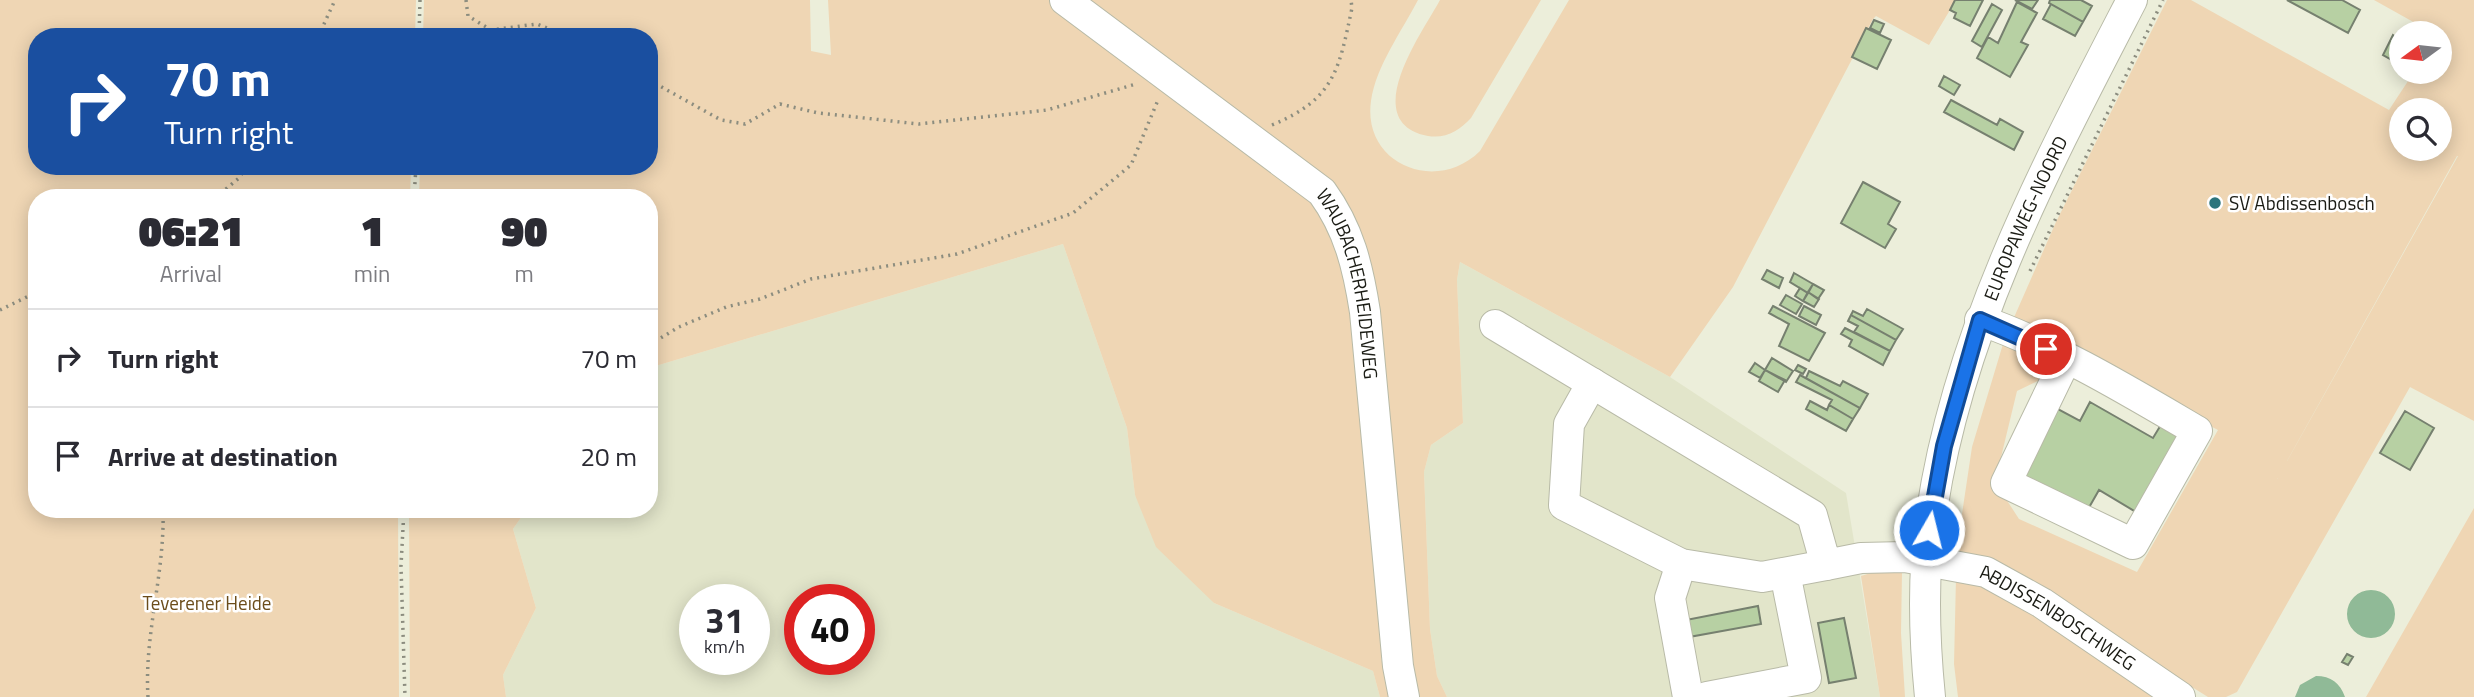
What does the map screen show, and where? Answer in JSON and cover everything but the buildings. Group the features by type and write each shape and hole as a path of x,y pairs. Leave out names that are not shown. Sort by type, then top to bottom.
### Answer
{"street":[{"name":"WAUBACHERHEIDEWEG","path":"1065,0 1168,74 1322,192 1340,217 1358,267 1365,312 1398,666 1404,697"},
{"name":"EUROPAWEG-NOORD","path":"1930,697 1916,559 1944,446 1980,320 2010,250 2132,0"},
{"path":"1980,320 2066,359 2116,383 2197,431 2133,544 2006,483 2066,359"},
{"path":"1495,325 1812,515 1826,565"},
{"name":"ABDISSENBOSCHWEG","path":"1592,383 1569,424 1564,505 1681,564 1762,577 1861,558 1916,559 1972,568 1998,577 2042,603 2180,697"},
{"path":"1681,564 1670,598 1688,697"},
{"path":"1707,697 1806,678 1785,573"}],"path":[{"path":"322,28 335,0"},
{"path":"419,28 420,0"},
{"path":"466,0 468,16 488,28"},
{"path":"1247,135 1281,121 1323,95 1341,61 1352,8 1351,0"},
{"path":"2027,279 2054,218 2163,0"},
{"path":"506,28 537,24 547,28"},
{"path":"658,85 721,120 745,124 780,104 818,113 919,124 1047,110 1168,74"},
{"path":"658,340 679,327 726,307 760,299 811,279 957,254 1073,213 1131,166 1168,74"},
{"path":"226,189 241,175"},
{"path":"0,310 28,296"},
{"path":"148,697 148,654 164,549 163,518"},
{"path":"404,518 401,566 405,697"}],"shaded area":[{"path":"1063,244 1127,428 1135,495 1214,603 1373,671 1380,697 506,697 503,675 536,608 513,529 521,518 658,518 658,365"},
{"path":"1460,262 1670,377 1846,493 1880,697 1447,697 1437,676 1430,629 1424,472 1431,445 1463,423 1457,280"},
{"path":"2371,590 2388,597 2395,614 2388,631 2371,638 2354,631 2347,614 2354,597"},
{"path":"2316,676 2334,681 2345,697 2295,697 2300,685"}],"green space":[{"name":"Teverener Heide","path":"0,0 416,0 415,28 28,28 28,175 411,175 410,189 28,189 28,518 398,518 399,697 0,697"},
{"path":"424,0 810,0 811,51 831,55 828,0 1418,0 1378,75 1371,101 1371,123 1378,142 1390,156 1406,166 1424,171 1444,170 1463,164 1480,151 1569,0 1956,0 1929,45 1876,16 1873,19 1733,287 1670,377 1460,262 1457,280 1463,423 1431,445 1424,472 1430,629 1437,676 1447,697 1412,697 1407,667 1381,658 1391,697 1380,697 1373,671 1214,603 1156,547 1135,495 1127,428 1063,244 658,365 658,189 419,189 420,175 658,175 658,28 423,28"},
{"path":"1440,0 1541,0 1471,118 1452,133 1435,137 1407,127 1397,113 1396,96 1410,54"},
{"path":"2167,0 2191,0 2389,110 2389,161 2452,161 2452,98 2397,98 2406,84 2452,84 2452,21 2412,21 2374,0 2474,0 2474,421 2410,387 2237,692 2226,697 2208,697 2104,632 1955,561 1972,447 2003,344 2048,366 2044,378 2017,391 1995,482 2019,519 2137,572 2218,430 2012,322 2056,222","holes":["2457,156 2458,156 2277,479"]},
{"path":"2474,508 2474,697 2366,697"},
{"path":"409,518 521,518 513,529 536,608 503,675 506,697 410,697"},
{"path":"1884,569 1902,572 1901,633 1905,697 1880,697 1861,576"},
{"path":"1969,574 2168,697 1958,697 1954,664 1956,578"}],"place":[{"name":"SV Abdissenbosch","path":"2215,203"}],"route":[{"path":"1929,530 1944,446 1980,320 2006,329 2046,349"}]}
